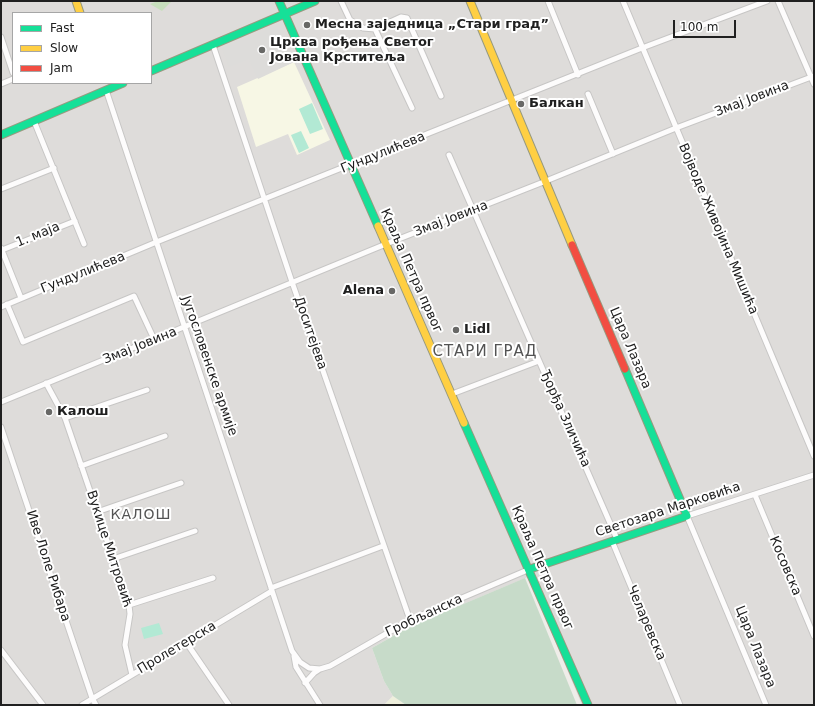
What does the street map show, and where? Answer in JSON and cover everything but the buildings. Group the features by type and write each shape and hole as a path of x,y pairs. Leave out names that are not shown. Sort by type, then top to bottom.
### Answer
{"main road":[{"path":"76,1 80,12"},
{"name":"Краља Петра првог","path":"279,1 530,569 588,705"},
{"path":"152,71 315,1"},
{"name":"Цара Лазара","path":"470,1 511,101 688,516"},
{"path":"1,135 34,121 104,87 118,84"},
{"name":"Светозара Марковића","path":"530,569 688,516"}],"street":[{"path":"341,1 348,16 355,24 363,28 375,29 401,17 407,18 441,96"},
{"path":"548,1 578,75"},
{"name":"Војводе Живојина Мишића","path":"623,1 814,456"},
{"name":"Гундулићева","path":"1,307 264,199 578,75 642,48 767,1"},
{"path":"778,1 813,77 814,84"},
{"path":"375,29 412,108"},
{"path":"1,37 12,70"},
{"name":"Доситејева","path":"213,45 292,282 410,620"},
{"name":"Змај Јовина","path":"1,402 386,244 546,182 676,128 813,77"},
{"path":"1,84 12,79"},
{"name":"Југословенске армије","path":"104,87 294,655 296,667 320,705"},
{"path":"588,94 613,154"},
{"path":"34,121 84,244"},
{"name":"Ђорђа Зличића","path":"448,155 539,361 615,540"},
{"path":"1,189 54,168"},
{"name":"1. маја","path":"1,249 75,221"},
{"path":"1,249 21,298"},
{"path":"7,304 23,342 134,296 154,339"},
{"path":"452,394 539,361"},
{"name":"Вукице Митровић","path":"46,383 65,418 128,605 130,614 124,645 132,675"},
{"path":"65,418 147,390"},
{"name":"Иве Лоле Рибара","path":"1,427 92,698 96,705"},
{"path":"81,466 165,436"},
{"name":"Светозара Марковића","path":"688,516 814,475"},
{"path":"97,512 181,483"},
{"name":"Косовска","path":"755,495 814,636"},
{"name":"Цара Лазара","path":"688,516 766,705"},
{"path":"113,559 195,531"},
{"name":"Челаревска","path":"615,540 680,705"},
{"name":"Пролетерска","path":"82,705 271,589 383,546"},
{"name":"Гробљанска","path":"320,669 330,666 410,620 530,569"},
{"path":"128,605 213,578"},
{"path":"186,642 229,705"},
{"path":"1,650 43,705"},
{"path":"294,655 300,662 309,668 320,669"},
{"path":"306,683 314,673 320,669"}],"shaded area":[{"path":"1,1 814,1 814,705 582,705 528,577 409,627 372,648 384,681 393,696 384,705 1,705"},
{"path":"277,26 294,62 258,79 249,59 229,67 222,48"},
{"path":"294,62 330,140 297,155 288,134 256,147 237,87"},
{"path":"525,578 577,705 406,705 393,696 384,681 372,648 409,627"},
{"path":"393,696 404,704 406,705 384,705"}],"green space":[{"path":"158,1 172,1 162,11 150,4"},
{"path":"312,103 323,129 310,134 299,109"},
{"path":"301,131 309,148 299,153 291,135"},
{"path":"159,623 163,634 144,639 141,628"}],"traffic: fast":[{"path":"279,1 378,226"},
{"path":"152,71 315,1"},
{"path":"1,135 121,84"},
{"path":"530,569 687,516 625,369"},
{"path":"464,423 588,705"}],"traffic: slow":[{"path":"76,1 80,12"},
{"path":"470,1 572,245"},
{"path":"378,226 464,423"}],"traffic: jam":[{"path":"572,245 625,369"}],"place":[{"name":"Месна заједница „Стари град”","path":"307,25"},
{"name":"Црква рођења Светог Јована Крститеља","path":"262,50"},
{"name":"Балкан","path":"521,104"},
{"name":"Alena","path":"392,291"},
{"name":"Lidl","path":"456,330"},
{"name":"Калош","path":"49,412"}],"district":[{"name":"СТАРИ ГРАД","path":"485,352"},
{"name":"КАЛОШ","path":"141,515"}]}
